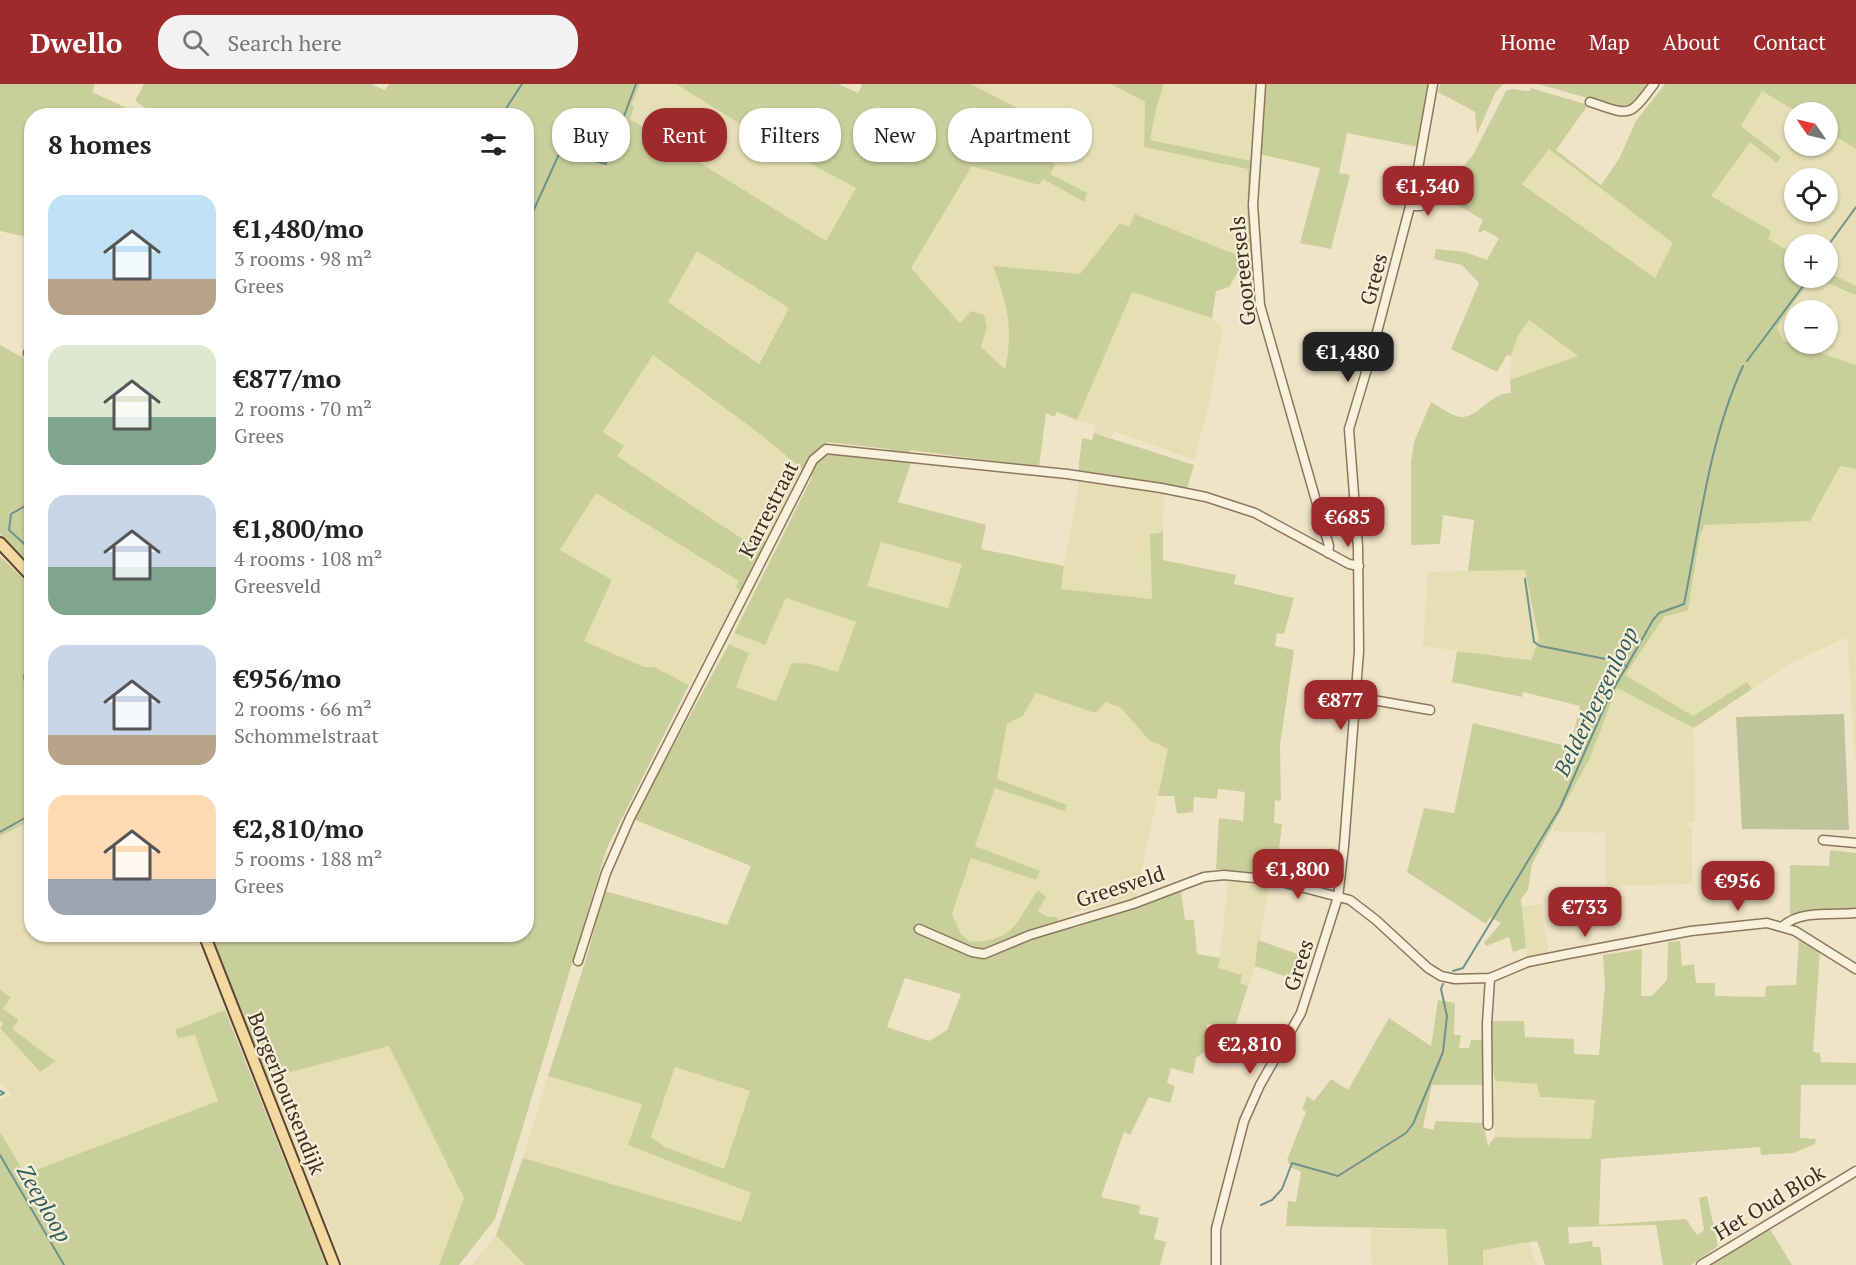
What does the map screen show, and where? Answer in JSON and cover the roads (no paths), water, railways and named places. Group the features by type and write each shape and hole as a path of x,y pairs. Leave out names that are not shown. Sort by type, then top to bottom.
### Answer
{"main road":[{"path":"0,543 24,568"},
{"name":"Borgerhoutsendijk","path":"207,942 334,1265"}],"street":[{"name":"Gooreersels","path":"1261,84 1253,205 1260,305 1329,546 1328,553"},
{"name":"Grees","path":"1216,1265 1216,1229 1244,1121 1260,1085 1301,1013 1338,897 1356,697 1359,566 1349,429 1410,206 1433,84"},
{"path":"1590,102 1624,113 1632,111 1654,84"},
{"path":"1410,206 1421,206 1436,192"},
{"name":"Karrestraat","path":"578,961 606,873 620,839 819,453 836,448 1161,488 1234,504 1328,553 1359,566"},
{"path":"1356,697 1430,710"},
{"path":"1823,840 1856,843"},
{"name":"Greesveld","path":"919,929 972,952 984,954 1057,925 1133,904 1194,880 1215,875 1262,878 1357,904 1428,968 1442,976 1469,981 1490,978"},
{"path":"1783,926 1791,919 1802,916 1856,913"},
{"path":"1488,1125 1487,1024 1490,978 1528,962 1690,932 1767,923 1783,926 1856,969"},
{"name":"Het Oud Blok","path":"1701,1265 1856,1171"}],"waterway":[{"path":"506,108 522,84"},
{"name":"Zeeploop","path":"627,108 636,84"},
{"name":"Zeeploop","path":"534,209 555,162"},
{"name":"Zeeploop","path":"598,162 606,164 607,162"},
{"name":"Belderbergenloop","path":"1836,234 1856,207"},
{"name":"Belderbergenloop","path":"1747,361 1802,288"},
{"name":"Belderbergenloop","path":"1453,971 1463,968 1560,808 1609,697 1653,620 1659,613 1684,604 1714,453 1731,394 1743,366"},
{"name":"Zeeploop","path":"24,507 11,514 9,530 24,544"},
{"path":"1525,579 1534,642 1540,646 1621,662 1627,667"},
{"name":"Zeeploop","path":"0,832 24,818"},
{"name":"Belderbergenloop","path":"1261,1205 1272,1200 1282,1189 1292,1163 1338,1176 1406,1133 1413,1124 1443,1052 1447,1016 1441,989 1443,984"},
{"name":"Zeeploop","path":"0,1091 4,1093 0,1095"},
{"name":"Zeeploop","path":"0,1155 64,1265"}]}
